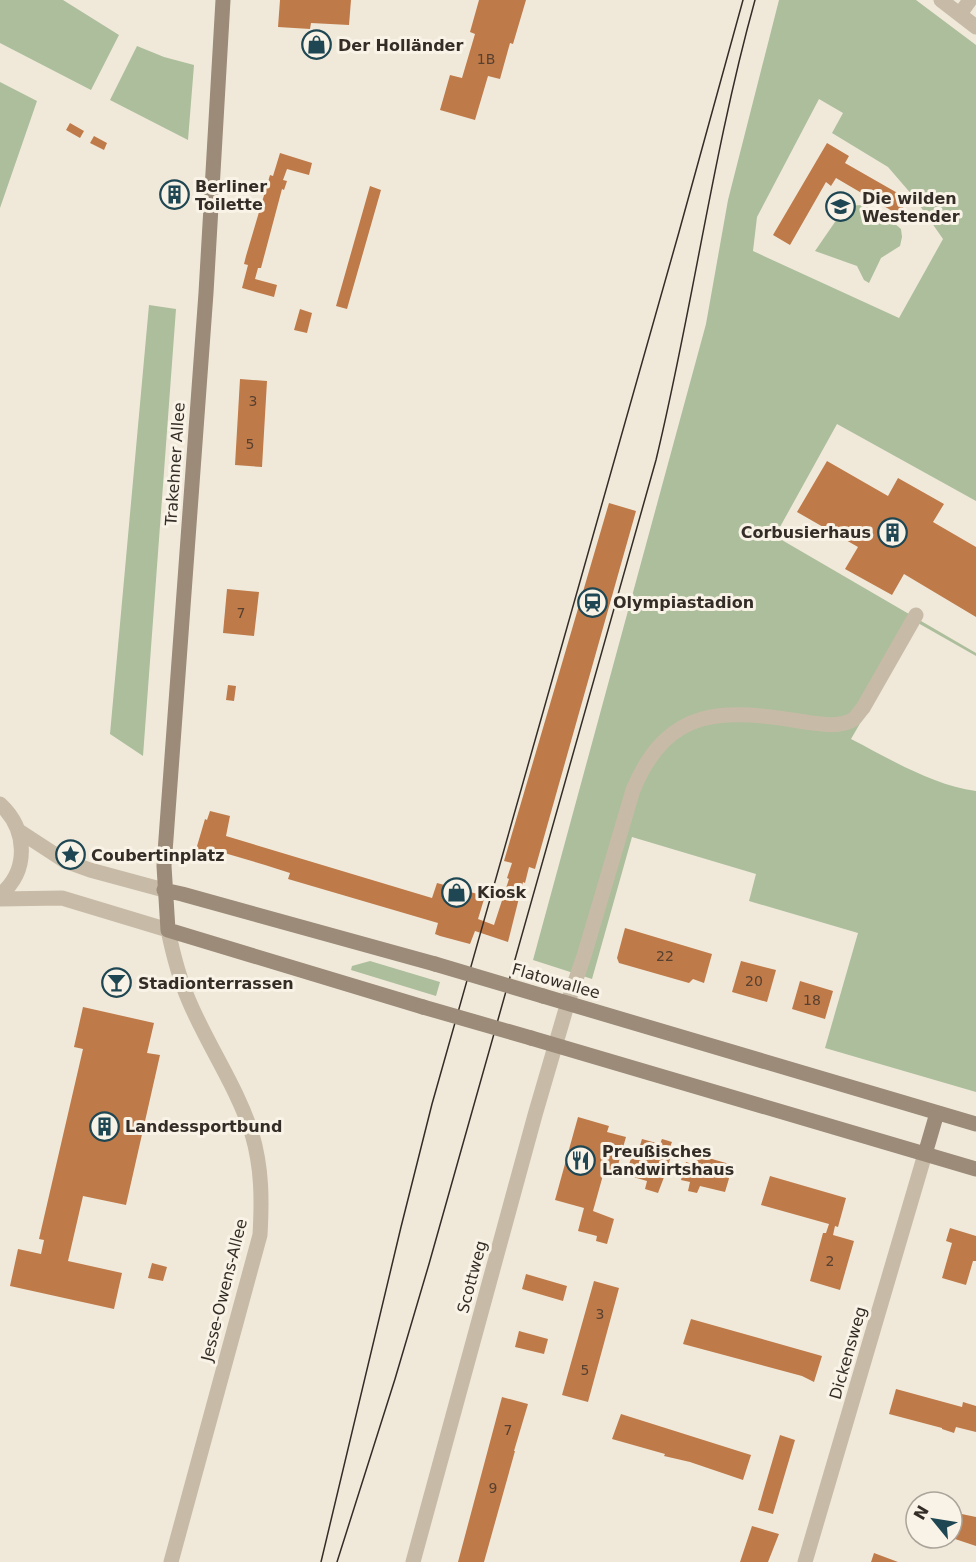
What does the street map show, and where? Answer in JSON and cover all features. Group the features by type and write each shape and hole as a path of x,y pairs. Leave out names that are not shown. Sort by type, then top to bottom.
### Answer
{"main road":[{"name":"Trakehner Allee","path":"168,930 164,866 206,282 223,0"},
{"name":"Flatowallee","path":"164,890 568,1002 976,1124"},
{"path":"168,930 976,1169"},
{"path":"925,1154 936,1113"}],"street":[{"path":"940,0 976,27"},
{"path":"960,15 970,0"},
{"name":"Scottweg","path":"413,1562 555,1045 640,772 654,750 668,738 688,724 712,715 749,713 824,725 854,719 863,708 916,615"},
{"path":"0,804 14,820 19,831 22,853 20,864 10,884 0,897"},
{"path":"19,831 65,861 164,890"},
{"path":"0,897 63,898 168,930"},
{"name":"Jesse-Owens-Allee","path":"168,930 172,952 189,1001 246,1119 258,1160 262,1201 260,1235 171,1562"},
{"name":"Dickensweg","path":"805,1562 925,1154"}],"green space":[{"path":"0,0 63,0 119,35 91,90 0,43"},
{"path":"779,0 916,0 976,45 976,501 837,424 775,536 976,653 976,656 918,623 851,739 927,777 976,791 976,1092 825,1048 858,933 749,901 756,874 632,837 592,979 533,960 706,324 728,200","holes":["819,99 843,113 832,133 888,167 913,196 943,239 899,318 753,251 757,217"]},
{"path":"137,46 164,57 194,65 188,140 110,100"},
{"path":"0,82 37,101 0,208"},
{"path":"862,205 887,217 901,229 902,237 900,246 881,258 869,283 864,280 857,266 815,251 846,206"},
{"path":"149,305 176,309 143,756 110,734"},
{"path":"370,961 440,982 436,996 351,970 352,966"}],"building":[{"path":"280,0 351,0 349,25 311,23 310,29 278,27"},
{"path":"479,0 526,0 500,79 488,76 475,120 440,110 450,75 462,78 475,34 470,32"},
{"path":"70,123 84,131 80,138 66,130"},
{"path":"94,136 107,143 104,150 90,143"},
{"path":"827,143 849,156 845,163 908,199 899,215 836,178 831,186 826,182 790,245 773,235"},
{"path":"280,153 312,163 309,175 287,169 283,180 287,181 284,190 282,189 261,268 258,268 255,279 277,285 274,297 242,288 248,265 244,264 246,256 270,175 273,176"},
{"name":"Berliner Toilette","path":"171,184 177,184 176,207 170,206"},
{"path":"370,186 381,190 347,309 336,306"},
{"path":"300,309 312,313 307,333 294,330"},
{"path":"240,379 267,381 262,467 235,465"},
{"name":"Corbusierhaus","path":"827,461 888,496 898,478 944,504 933,522 976,547 976,617 904,574 892,595 845,569 858,547 797,512"},
{"path":"609,503 636,511 535,869 529,867 525,883 523,882 508,942 475,931 470,944 440,936 435,934 438,923 288,879 290,873 221,852 219,860 195,853 205,819 207,820 210,811 230,816 226,836 432,898 437,883 485,896 478,919 494,925 512,863 504,861"},
{"path":"227,589 259,592 254,636 223,633"},
{"path":"228,685 236,686 234,701 226,700"},
{"path":"625,928 712,954 704,983 693,979 689,983 619,963 617,958"},
{"path":"741,961 776,970 767,1002 732,992"},
{"path":"800,981 833,991 825,1019 792,1009"},
{"name":"Landessportbund","path":"83,1007 154,1023 147,1053 160,1055 126,1205 83,1196 68,1261 122,1273 114,1309 10,1286 18,1249 41,1254 44,1240 39,1239 83,1049 74,1047"},
{"path":"578,1117 609,1126 607,1132 626,1137 616,1172 605,1168 593,1211 614,1219 607,1244 596,1241 597,1236 578,1231 584,1208 555,1200"},
{"path":"642,1139 660,1144 662,1139 672,1142 670,1173 666,1172 658,1193 645,1189 647,1181 626,1175 634,1148 639,1149"},
{"path":"698,1155 733,1165 725,1192 700,1186 697,1193 688,1191 690,1182 681,1180 686,1162 695,1165"},
{"path":"770,1176 846,1198 838,1227 835,1226 833,1235 854,1241 840,1290 810,1281 823,1233 826,1233 829,1224 761,1205"},
{"path":"950,1228 976,1236 976,1261 973,1261 966,1285 942,1278 952,1243 946,1241"},
{"path":"152,1263 167,1267 163,1281 148,1278"},
{"path":"526,1274 567,1286 563,1301 522,1289"},
{"path":"594,1281 619,1288 588,1402 562,1395"},
{"path":"691,1319 822,1356 814,1382 802,1376 683,1344"},
{"path":"519,1331 548,1339 544,1354 515,1347"},
{"path":"896,1389 962,1407 963,1402 976,1406 976,1432 956,1427 954,1433 889,1414"},
{"path":"502,1397 528,1404 484,1562 458,1562"},
{"path":"621,1414 751,1455 743,1480 612,1439"},
{"path":"780,1435 795,1440 773,1514 758,1510"},
{"path":"964,1514 976,1517 976,1546 964,1542"},
{"path":"752,1526 779,1534 768,1562 740,1562"},
{"path":"874,1553 898,1562 871,1562"}],"tram line":[{"path":"321,1562 432,1104 743,0"},
{"path":"337,1562 429,1264 656,460 727,114 755,0"}],"place":[{"name":"Der Holländer","path":"317,45"},
{"name":"Berliner Toilette","path":"174,195"},
{"name":"Die wilden Westender","path":"841,207"},
{"name":"Corbusierhaus","path":"892,532"},
{"name":"Olympiastadion","path":"592,602"},
{"name":"Coubertinplatz","path":"70,855"},
{"name":"Kiosk","path":"456,892"},
{"name":"Stadionterrassen","path":"117,983"},
{"name":"Landessportbund","path":"104,1126"},
{"name":"Preußisches Landwirtshaus","path":"581,1160"}]}
